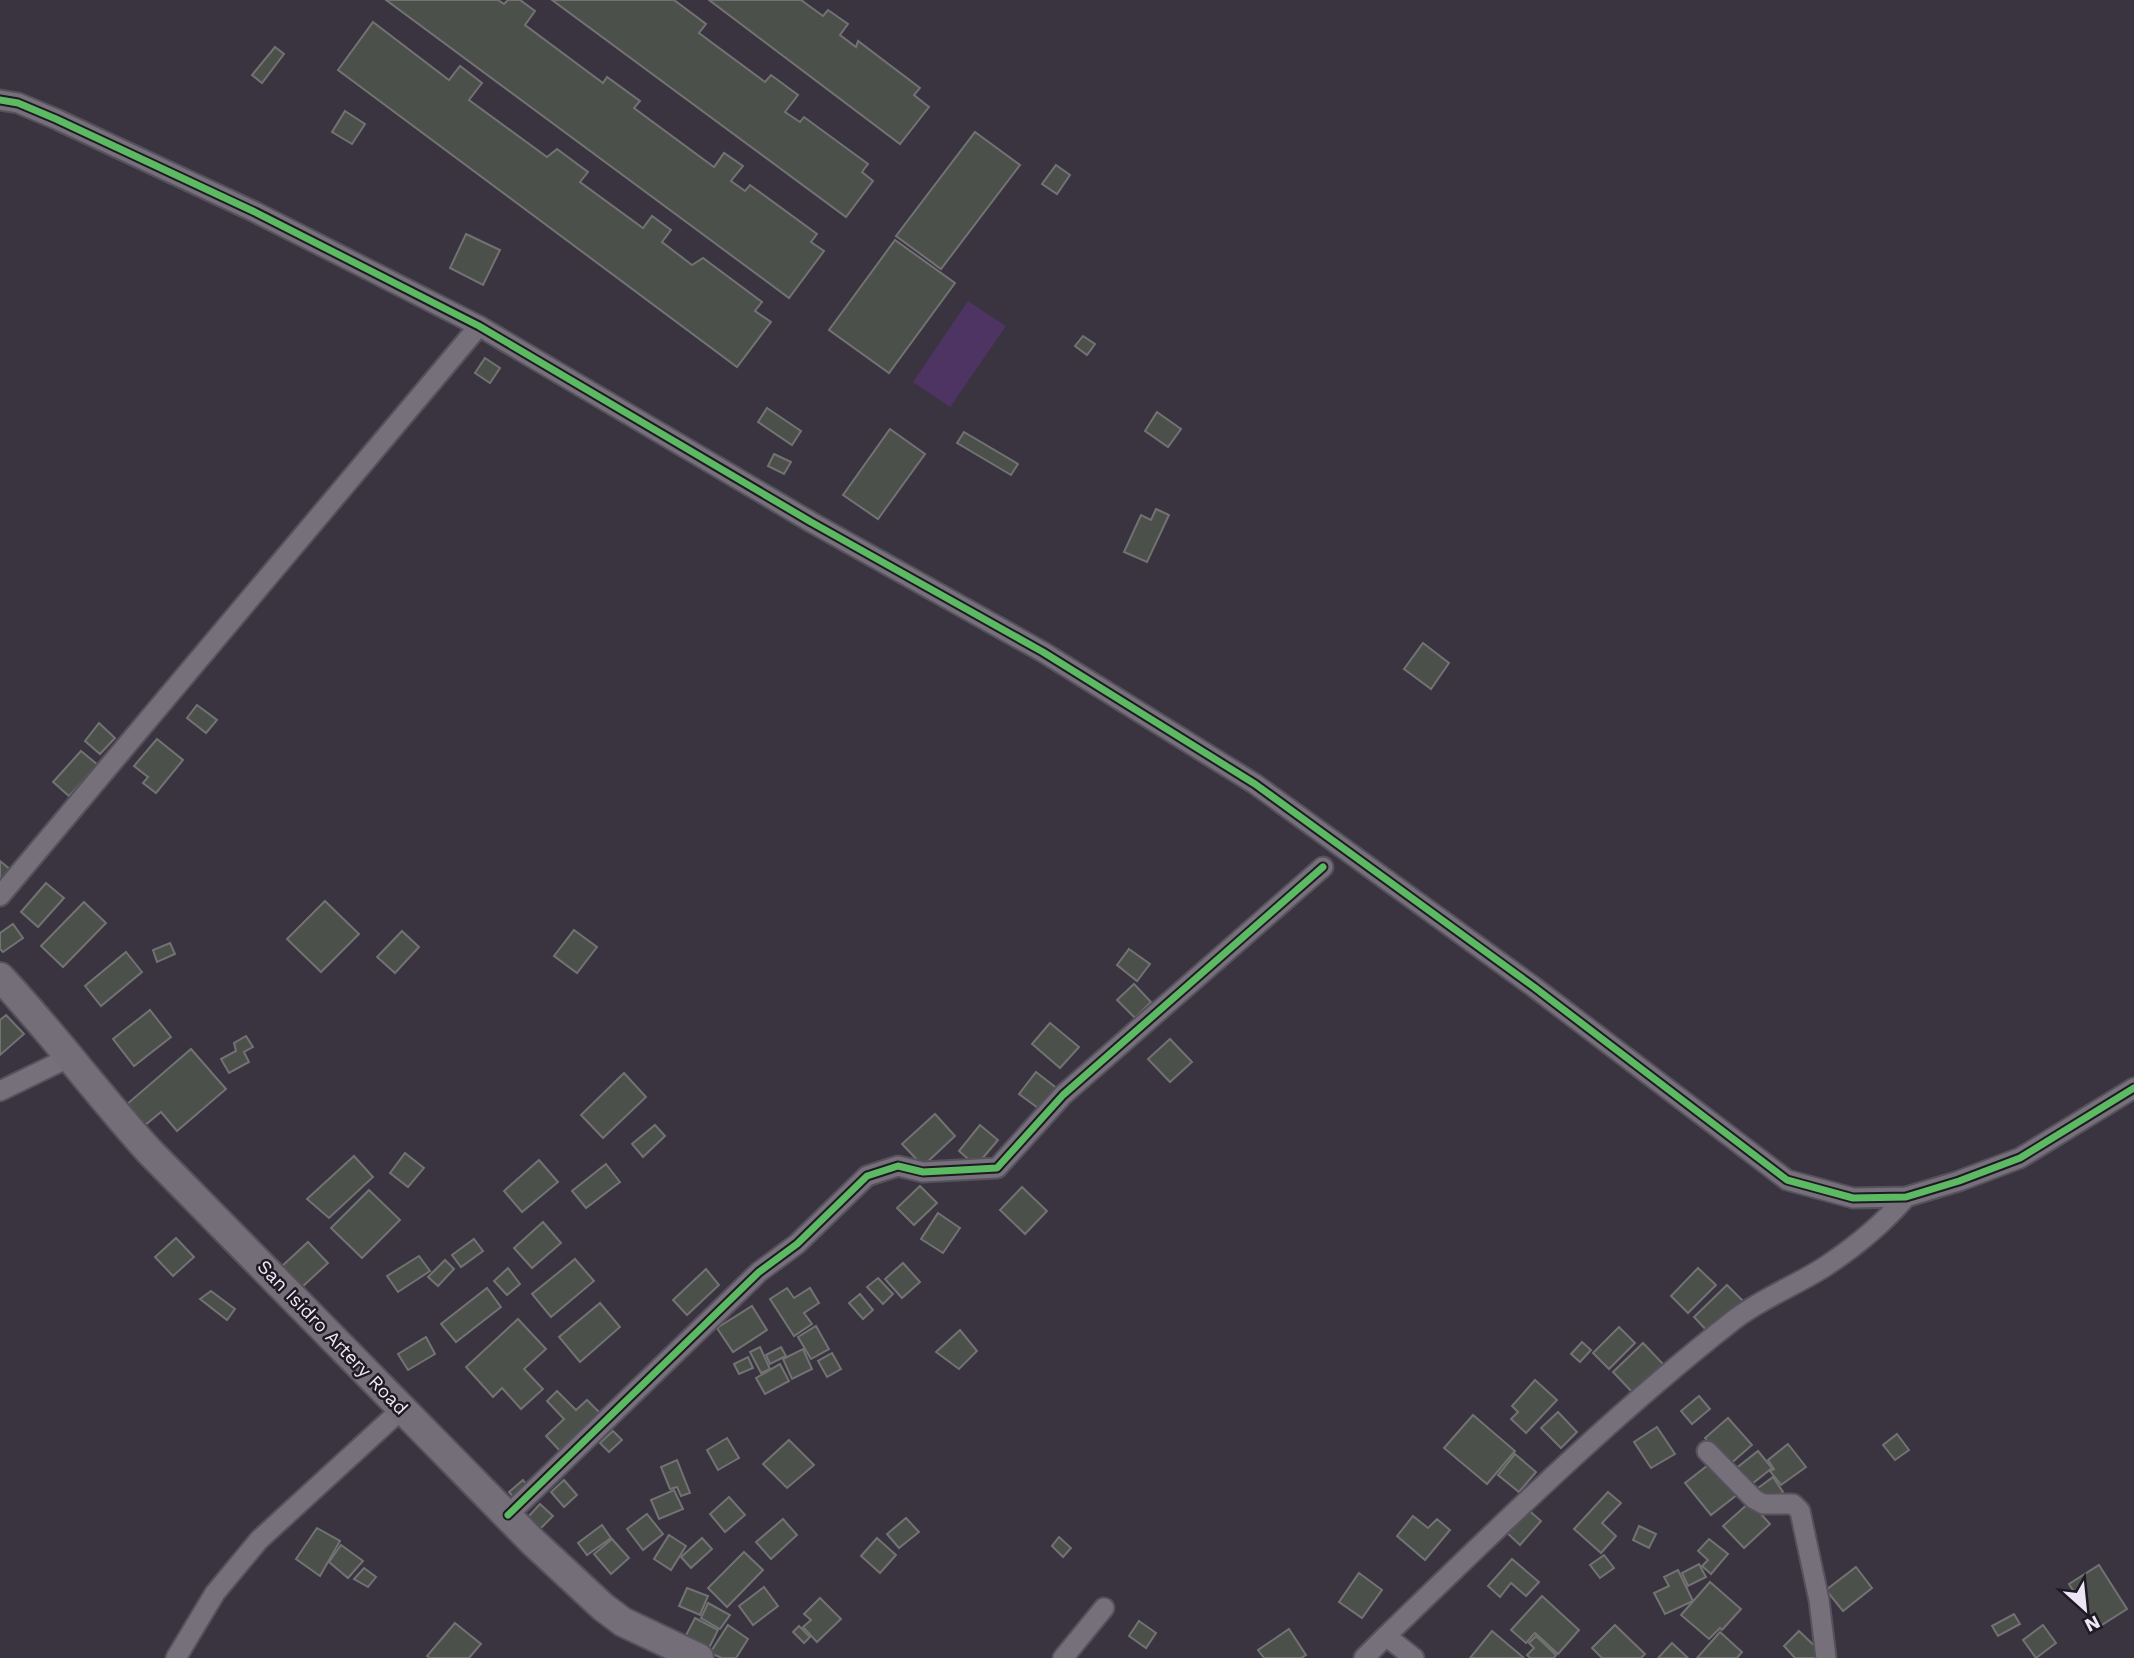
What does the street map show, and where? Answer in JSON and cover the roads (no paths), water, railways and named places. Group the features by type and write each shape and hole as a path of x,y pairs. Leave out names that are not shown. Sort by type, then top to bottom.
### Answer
{"street":[{"path":"0,100 18,103 56,119 230,200 479,326 811,522 1043,652 1255,784 1523,979 1787,1180 1853,1198 1906,1197 2020,1158 2134,1088"},
{"path":"0,896 479,326"},
{"path":"508,1515 760,1272 797,1244 867,1176 898,1166 923,1172 997,1168 1072,1087 1323,867"},
{"name":"San Isidro Artery Road","path":"0,977 150,1152 508,1515 603,1607 655,1648 699,1658"},
{"path":"0,1091 70,1057"},
{"path":"1364,1658 1542,1486 1642,1396 1738,1317 1826,1266 1882,1224 1906,1197"},
{"path":"176,1658 215,1593 260,1540 402,1408"},
{"path":"1707,1451 1754,1499 1763,1504 1793,1504 1801,1511 1819,1600 1826,1658"},
{"path":"1063,1658 1104,1608"},
{"path":"1386,1636 1414,1658"}]}
